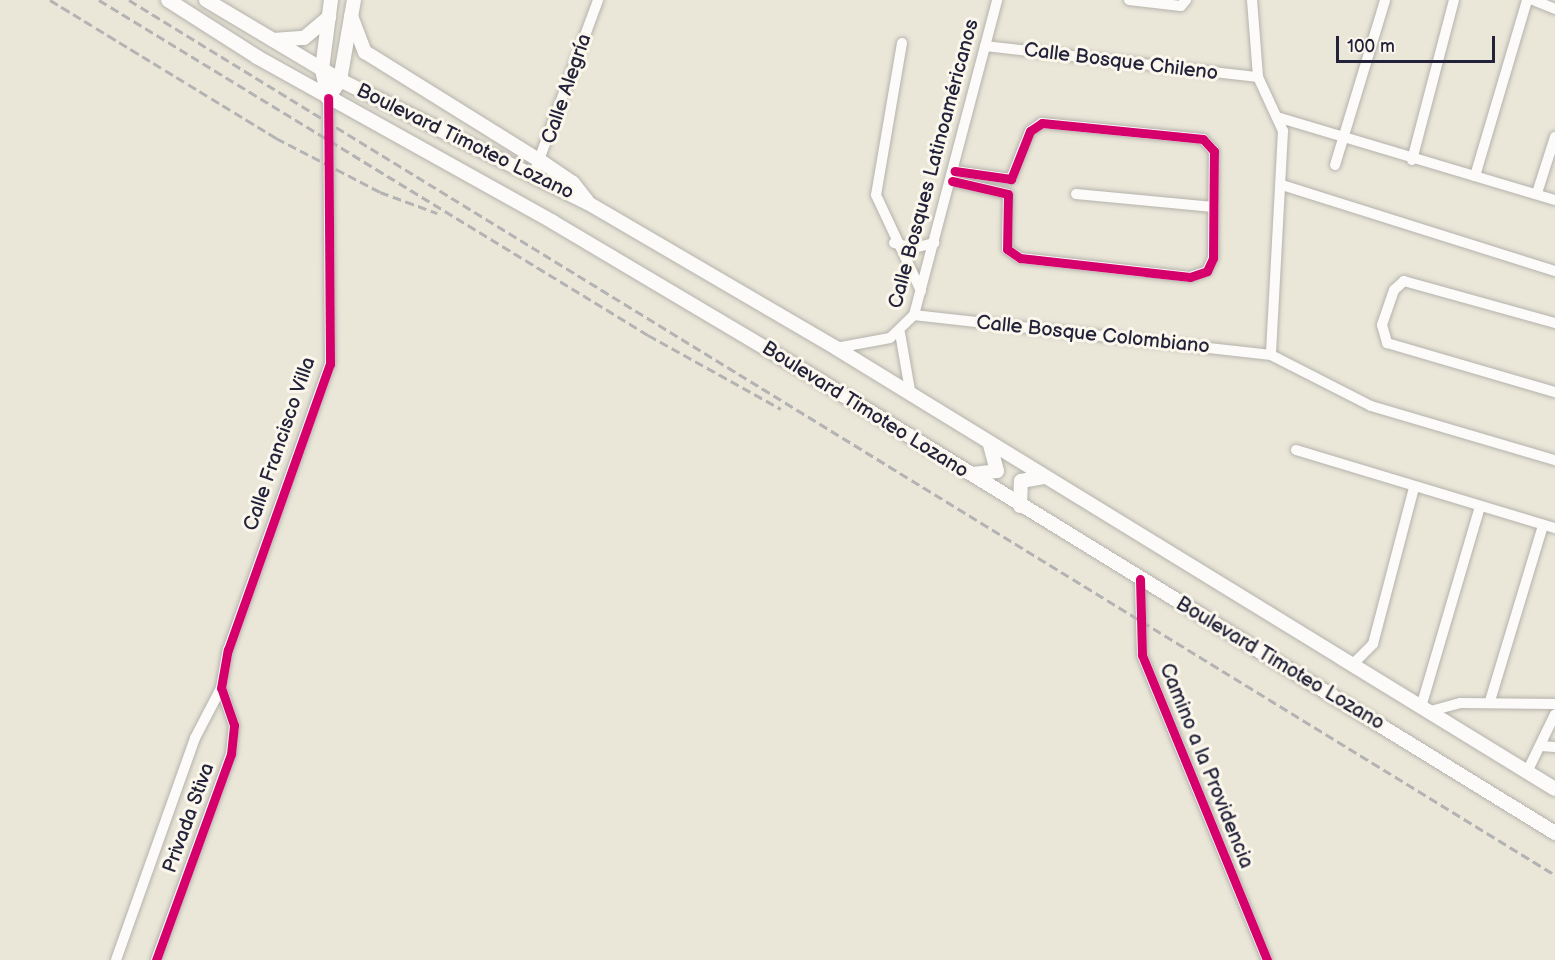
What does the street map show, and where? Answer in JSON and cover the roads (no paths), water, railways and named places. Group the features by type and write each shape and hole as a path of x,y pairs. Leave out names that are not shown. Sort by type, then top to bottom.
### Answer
{"main road":[{"name":"Boulevard Timoteo Lozano","path":"168,0 328,98 553,222 1555,833"},
{"name":"Boulevard Timoteo Lozano","path":"206,0 340,80 588,203 836,348 1555,789"},
{"path":"328,98 322,69 331,0"},
{"path":"328,98 340,80 354,0"},
{"path":"351,16 365,52 542,162 573,183 588,203"},
{"path":"273,40 304,38 329,17"},
{"path":"968,473 997,471 990,444"},
{"path":"1020,506 1021,481 1044,477"}],"street":[{"name":"Calle Alegría","path":"533,176 542,162 598,0"},
{"name":"Calle Bosques Latinoaméricanos","path":"836,348 869,345 900,333 914,315 953,176 997,0"},
{"path":"1129,0 1181,6 1186,0"},
{"path":"1252,0 1258,77 1280,118 1282,185 1271,355 1371,406 1555,460"},
{"path":"1335,165 1385,0"},
{"path":"1412,160 1454,0"},
{"path":"1475,176 1527,0"},
{"path":"1533,0 1555,9"},
{"path":"902,43 902,72 876,179 879,212 921,291"},
{"name":"Calle Bosque Chileno","path":"985,46 1258,77"},
{"name":"Calle Francisco Villa","path":"221,688 228,650 330,364 328,98"},
{"path":"1280,118 1342,140 1537,193 1555,200"},
{"path":"1042,123 1203,139 1214,152 1211,265 1190,277 1013,256 1007,244 1008,194 953,176 1011,179 1030,131 1042,123"},
{"path":"1537,193 1555,137"},
{"path":"1282,185 1555,271"},
{"path":"1076,194 1213,207"},
{"path":"894,243 914,248 934,243"},
{"path":"1555,323 1404,281 1394,290 1382,325 1387,343 1555,392"},
{"name":"Calle Bosque Colombiano","path":"914,315 1271,355"},
{"name":"Calle Bosques Latinoaméricanos","path":"900,333 911,396"},
{"path":"1296,450 1414,488 1555,528"},
{"path":"1352,665 1373,644 1414,488"},
{"path":"1480,507 1424,710 1490,701 1555,704"},
{"path":"1490,701 1543,525"},
{"name":"Camino a la Providencia","path":"1140,579 1142,655 1267,960"},
{"name":"Privada Stiva","path":"116,960 195,738 221,688"},
{"name":"Privada Stiva","path":"156,960 231,754 234,725 221,688"},
{"path":"1527,772 1555,714"},
{"path":"1541,746 1555,747"}],"railway":[{"path":"50,0 276,138 380,192 437,213"},
{"path":"99,0 648,335 781,409"},
{"path":"129,0 1555,875"}]}
